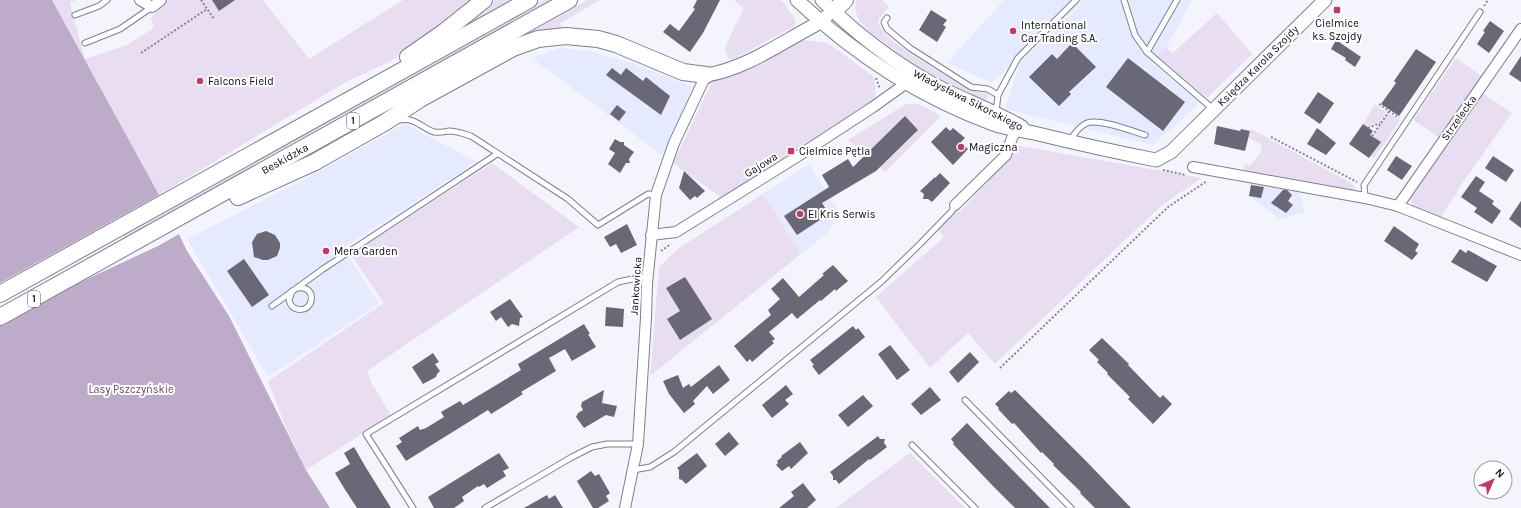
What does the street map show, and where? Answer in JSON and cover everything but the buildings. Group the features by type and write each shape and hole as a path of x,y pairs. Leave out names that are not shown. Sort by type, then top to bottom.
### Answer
{"main road":[{"path":"354,97 391,68 444,32 484,0"},
{"name":"Beskidzka","path":"0,294 529,0"},
{"name":"Beskidzka","path":"0,318 569,0"},
{"path":"828,6 845,0"},
{"path":"136,242 196,219 257,187 314,162 384,123 420,99 528,41 545,38 576,36 598,39 616,44 683,72 706,75"}],"street":[{"path":"140,0 152,7 161,0"},
{"name":"Władysława Sikorskiego","path":"797,0 820,22 866,57 909,77 932,83 1016,130 1032,133"},
{"name":"Księdza Karola Szojdy","path":"1069,142 1156,160 1171,152 1325,0"},
{"path":"706,75 734,68 820,22 828,6"},
{"name":"Władysława Sikorskiego","path":"828,6 909,77"},
{"name":"Strzelecka","path":"1398,206 1521,29"},
{"name":"Jankowicka","path":"625,508 638,444 648,276 656,195 674,143 706,75"},
{"name":"Gajowa","path":"651,235 676,232 885,99 909,77"},
{"name":"Władysława Sikorskiego","path":"994,119 1032,133"},
{"path":"954,205 1006,155 1016,130"},
{"path":"1032,133 1069,142"},
{"path":"1193,167 1365,198 1398,206 1521,255"}],"lane":[{"path":"75,15 99,6 107,0"},
{"path":"994,119 998,95 1018,58 1076,0"},
{"path":"1124,0 1135,35 1147,52 1214,110"},
{"path":"1147,52 1177,0"},
{"path":"85,43 120,29 152,7"},
{"path":"1365,198 1364,185 1480,12"},
{"path":"887,18 884,22 887,29 910,48 971,86 988,89 998,95"},
{"path":"384,123 405,119 419,123 431,131 439,133 450,131 459,132 471,136 568,199 598,225 648,194 656,195"},
{"path":"1069,142 1080,127 1088,122 1102,122 1145,135"},
{"path":"272,306 294,289 497,154"},
{"path":"633,470 650,467 674,452 881,282 952,211 954,205"},
{"path":"413,508 366,434 618,282 648,276"},
{"path":"303,288 311,295 311,302 306,308 299,310 292,307 289,296 294,289 303,288"},
{"path":"965,400 1071,508"},
{"path":"485,508 572,457 592,447 607,444 638,444"},
{"path":"912,445 975,508"}],"path":[{"path":"201,0 214,19"},
{"path":"141,53 208,9"},
{"path":"1379,104 1399,118"},
{"path":"1372,136 1389,110"},
{"path":"1368,128 1381,122"},
{"path":"1271,137 1364,185"},
{"path":"1000,368 1168,207 1221,172"}],"shaded area":[{"path":"52,0 76,0 70,3 85,59 127,45 154,28 151,18 168,0 263,0 309,59 403,0 473,0 391,61 346,82 159,195 116,118 101,95 103,93"},
{"path":"495,0 510,0 459,29"},
{"path":"543,0 558,0 125,240 121,234"},
{"path":"587,0 600,0 559,24 563,27 563,30 311,156 309,153"},
{"path":"734,0 780,0 784,3 796,21 793,27 734,59 729,59 725,47 744,8"},
{"path":"856,0 882,0 889,7 880,17 878,22 883,32 894,42 968,89 987,93 989,97 986,99 974,99 917,67 871,33 859,21 855,9"},
{"name":"International Car Trading S.A.","path":"1004,0 1085,0 992,83 947,63"},
{"path":"1086,0 1192,0 1166,48 1151,62 1200,103 1153,145 1005,109 1020,63"},
{"path":"1217,13 1252,54 1207,98 1157,56 1166,48 1173,53"},
{"path":"804,40 828,43 874,77 876,98 722,198 673,163 713,80 743,72"},
{"path":"560,48 589,51 629,62 693,87 663,156 532,58"},
{"path":"1456,58 1483,77 1440,138 1413,120"},
{"path":"1481,92 1512,113 1463,182 1439,220 1414,209 1410,199 1411,194"},
{"path":"906,104 918,104 941,116 885,172 848,140"},
{"path":"1375,104 1386,112 1381,121 1367,127 1363,124"},
{"path":"1388,113 1400,121 1374,158 1371,156 1380,142 1372,136"},
{"path":"405,124 477,162 343,248 379,304 268,377 187,239 303,180"},
{"path":"1251,129 1350,182 1360,194 1243,171 1244,164 1250,166 1261,152 1262,145 1249,138"},
{"path":"1015,145 1202,178 1162,205 995,364 968,333 930,368 876,297 944,237 938,230 958,209 960,212 1005,162"},
{"path":"492,163 579,227 367,371 371,382 391,415 306,470 285,425 268,381 384,303 351,255"},
{"path":"809,164 841,214 827,233 801,254 763,194"},
{"path":"1252,180 1298,188 1305,212 1280,219 1249,196"},
{"path":"763,194 801,254 650,376 659,267 679,248"},
{"path":"910,453 965,508 836,508"}],"green space":[{"path":"0,0 52,0 159,195 0,283"},
{"name":"Lasy Pszczyńskie","path":"179,234 187,251 229,316 306,470 330,508 0,508 0,326 72,286 158,246"}],"place":[{"name":"Cielmice ks. Szojdy","path":"1337,10"},
{"name":"International Car Trading S.A.","path":"1013,31"},
{"name":"Falcons Field","path":"200,81"},
{"name":"Magiczna","path":"961,147"},
{"name":"Cielmice Pętla","path":"791,151"},
{"name":"El Kris Serwis","path":"800,214"},
{"name":"Mera Garden","path":"326,251"}]}
